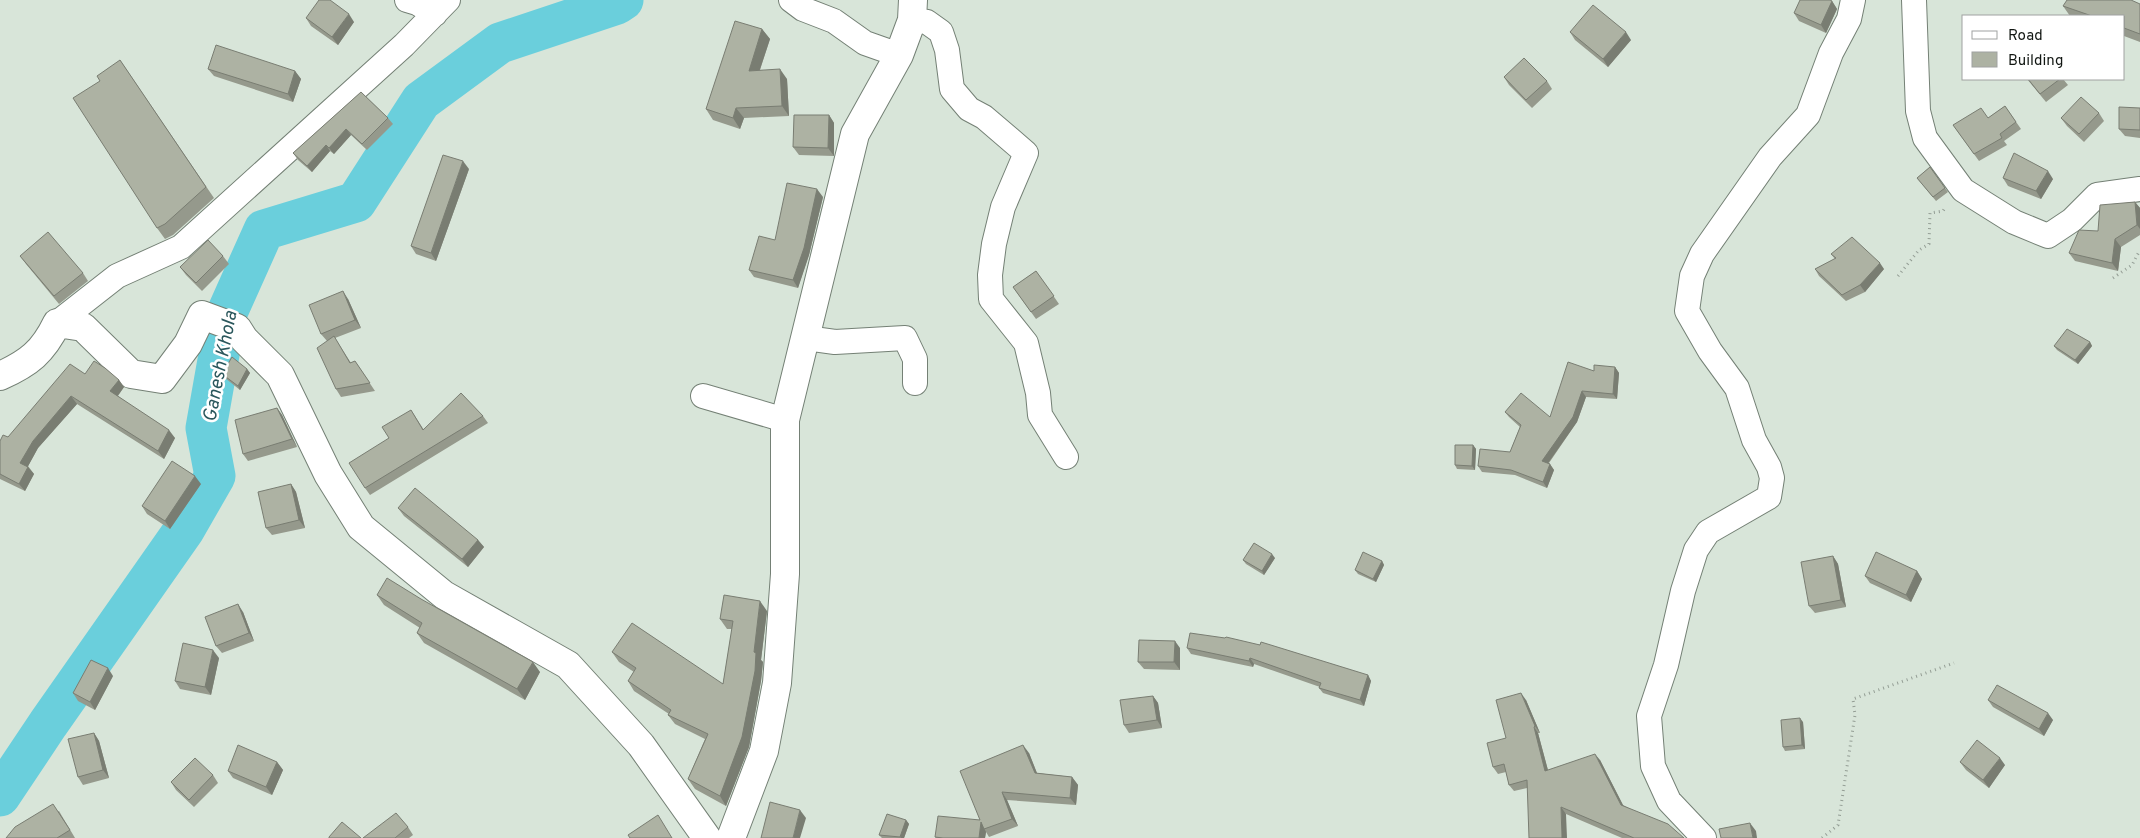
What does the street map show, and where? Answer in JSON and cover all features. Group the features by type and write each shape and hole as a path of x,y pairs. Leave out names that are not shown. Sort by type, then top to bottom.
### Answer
{"street":[{"path":"407,0 441,7"},
{"path":"791,0 803,9 834,21 865,43 899,55"},
{"path":"1704,838 1669,801 1653,766 1649,716 1666,665 1683,592 1696,550 1708,532 1770,497 1772,478 1769,466 1754,440 1737,388 1710,351 1687,311 1692,276 1702,254 1770,157 1808,115 1831,53 1849,19 1853,0"},
{"path":"1914,0 1918,111 1925,138 1963,190 2014,222 2048,236 2072,220 2097,195 2140,189"},
{"path":"0,376 21,367 48,343 57,323 117,276 181,247 336,108 441,7"},
{"path":"731,838 764,751 777,683 784,574 785,420 855,134 899,55 912,10 941,32 947,50 952,89 969,109 984,117 1026,153 1000,216 990,274 991,299 1026,343 1038,393 1040,415 1066,457"},
{"path":"57,323 83,327 131,374 162,379 188,344 202,315 236,328 244,339 280,375 328,474 361,527 444,595 568,665 641,745 707,838"},
{"path":"806,338 835,342 905,338 915,359 915,383"},
{"path":"703,396 785,420"}],"path":[{"path":"1898,276 1919,250 1929,244 1930,212 1943,210 1949,201 1963,190"},
{"path":"2113,278 2132,265 2140,250"},
{"path":"1822,838 1838,825 1855,715 1853,699 1954,663"}],"building":[{"path":"319,0 330,0 349,14 332,37 306,18"},
{"path":"1800,0 1832,1 1821,25 1794,13"},
{"path":"2067,0 2131,0 2140,4 2140,34 2125,28 2125,15 2089,15 2063,6"},
{"path":"1593,5 1626,32 1603,59 1570,32"},
{"path":"735,21 762,29 749,71 780,69 782,106 736,108 733,118 706,109"},
{"path":"216,45 295,71 288,94 208,69"},
{"path":"1524,58 1547,81 1526,100 1504,77"},
{"path":"120,60 206,187 165,224 157,228 73,98 100,81 97,76"},
{"path":"2029,80 2059,80 2040,94"},
{"path":"361,92 388,118 362,144 346,129 329,148 326,145 307,166 293,153"},
{"path":"2081,97 2099,113 2079,134 2061,118"},
{"path":"2005,106 2016,122 2000,134 2002,138 1974,154 1953,125 1981,108 1988,118"},
{"path":"2119,107 2140,108 2140,130 2119,129"},
{"path":"794,115 829,115 828,148 793,147"},
{"path":"2014,153 2048,171 2036,191 2003,178"},
{"path":"443,155 463,161 431,253 411,246"},
{"path":"1930,167 1945,188 1933,197 1917,178"},
{"path":"787,183 817,189 804,248 793,280 749,270 759,236 775,240"},
{"path":"2135,202 2137,225 2115,239 2112,263 2069,253 2079,230 2098,231 2100,205"},
{"path":"48,232 83,273 54,296 20,256"},
{"path":"1852,237 1880,263 1860,285 1842,295 1815,269 1836,258 1831,254"},
{"path":"208,240 223,256 196,283 180,267"},
{"path":"1036,271 1054,296 1031,312 1013,287"},
{"path":"343,291 355,320 321,334 309,305"},
{"path":"2067,329 2090,342 2075,360 2054,346"},
{"path":"334,336 350,363 355,361 370,383 336,389 317,348"},
{"path":"232,357 247,369 238,386 222,374"},
{"path":"94,361 119,380 110,391 169,430 158,451 71,396 33,441 20,463 28,467 19,484 0,474 0,441 3,435 8,437 70,364 85,374"},
{"path":"1568,362 1594,371 1594,365 1615,367 1613,394 1582,391 1573,417 1542,461 1550,464 1543,482 1511,470 1478,466 1480,449 1510,452 1521,425 1505,412 1521,393 1550,417"},
{"path":"461,393 483,416 365,488 349,463 389,438 382,427 411,410 423,430"},
{"path":"277,408 292,439 243,454 235,420"},
{"path":"1455,445 1473,445 1472,466 1455,465"},
{"path":"172,461 195,476 165,521 142,506"},
{"path":"291,484 299,520 266,528 258,492"},
{"path":"415,488 478,540 462,559 398,508"},
{"path":"1254,543 1272,554 1262,571 1243,560"},
{"path":"1363,552 1382,561 1373,579 1355,570"},
{"path":"1876,552 1917,571 1906,595 1865,576"},
{"path":"1833,556 1841,600 1809,606 1801,562"},
{"path":"387,578 533,662 517,689 417,633 422,623 377,595"},
{"path":"724,595 760,601 754,652 756,653 755,671 742,737 720,796 688,779 708,734 668,715 671,710 628,681 636,668 612,652 632,623 723,684 733,621 720,619"},
{"path":"238,604 249,633 216,646 205,617"},
{"path":"1190,633 1226,637 1260,645 1261,642 1368,675 1360,700 1319,688 1321,683 1250,658 1249,661 1187,648"},
{"path":"1139,640 1175,641 1174,662 1138,662"},
{"path":"183,643 213,650 205,687 175,681"},
{"path":"91,660 108,668 90,702 73,693"},
{"path":"1997,685 2048,713 2039,729 1988,700"},
{"path":"1521,693 1535,726 1545,771 1595,754 1621,805 1668,824 1684,838 1634,838 1561,807 1562,838 1529,838 1527,780 1509,785 1504,764 1493,767 1487,743 1506,738 1496,700"},
{"path":"1153,696 1157,720 1124,725 1120,700"},
{"path":"1800,718 1802,745 1783,747 1781,720"},
{"path":"94,733 103,770 78,777 68,739"},
{"path":"1977,740 2000,758 1983,780 1960,762"},
{"path":"238,745 277,762 266,787 228,771"},
{"path":"1023,745 1035,773 1072,777 1070,798 1002,792 1012,819 984,829 981,822 979,838 935,837 938,816 980,820 960,771"},
{"path":"195,758 213,775 189,800 171,782"},
{"path":"770,802 800,810 793,838 761,838"},
{"path":"53,804 70,830 57,838 6,838 15,827"},
{"path":"396,813 408,827 395,838 363,838"},
{"path":"887,814 906,820 900,837 879,835"},
{"path":"658,815 672,838 630,838 628,835"},
{"path":"342,822 361,838 329,838"},
{"path":"1750,823 1753,838 1721,838 1719,829"}],"waterway":[{"name":"Ganesh Khola","path":"0,796 184,530 215,476 206,428 226,315 264,230 356,202 421,101 500,43 617,4 623,0"}]}
